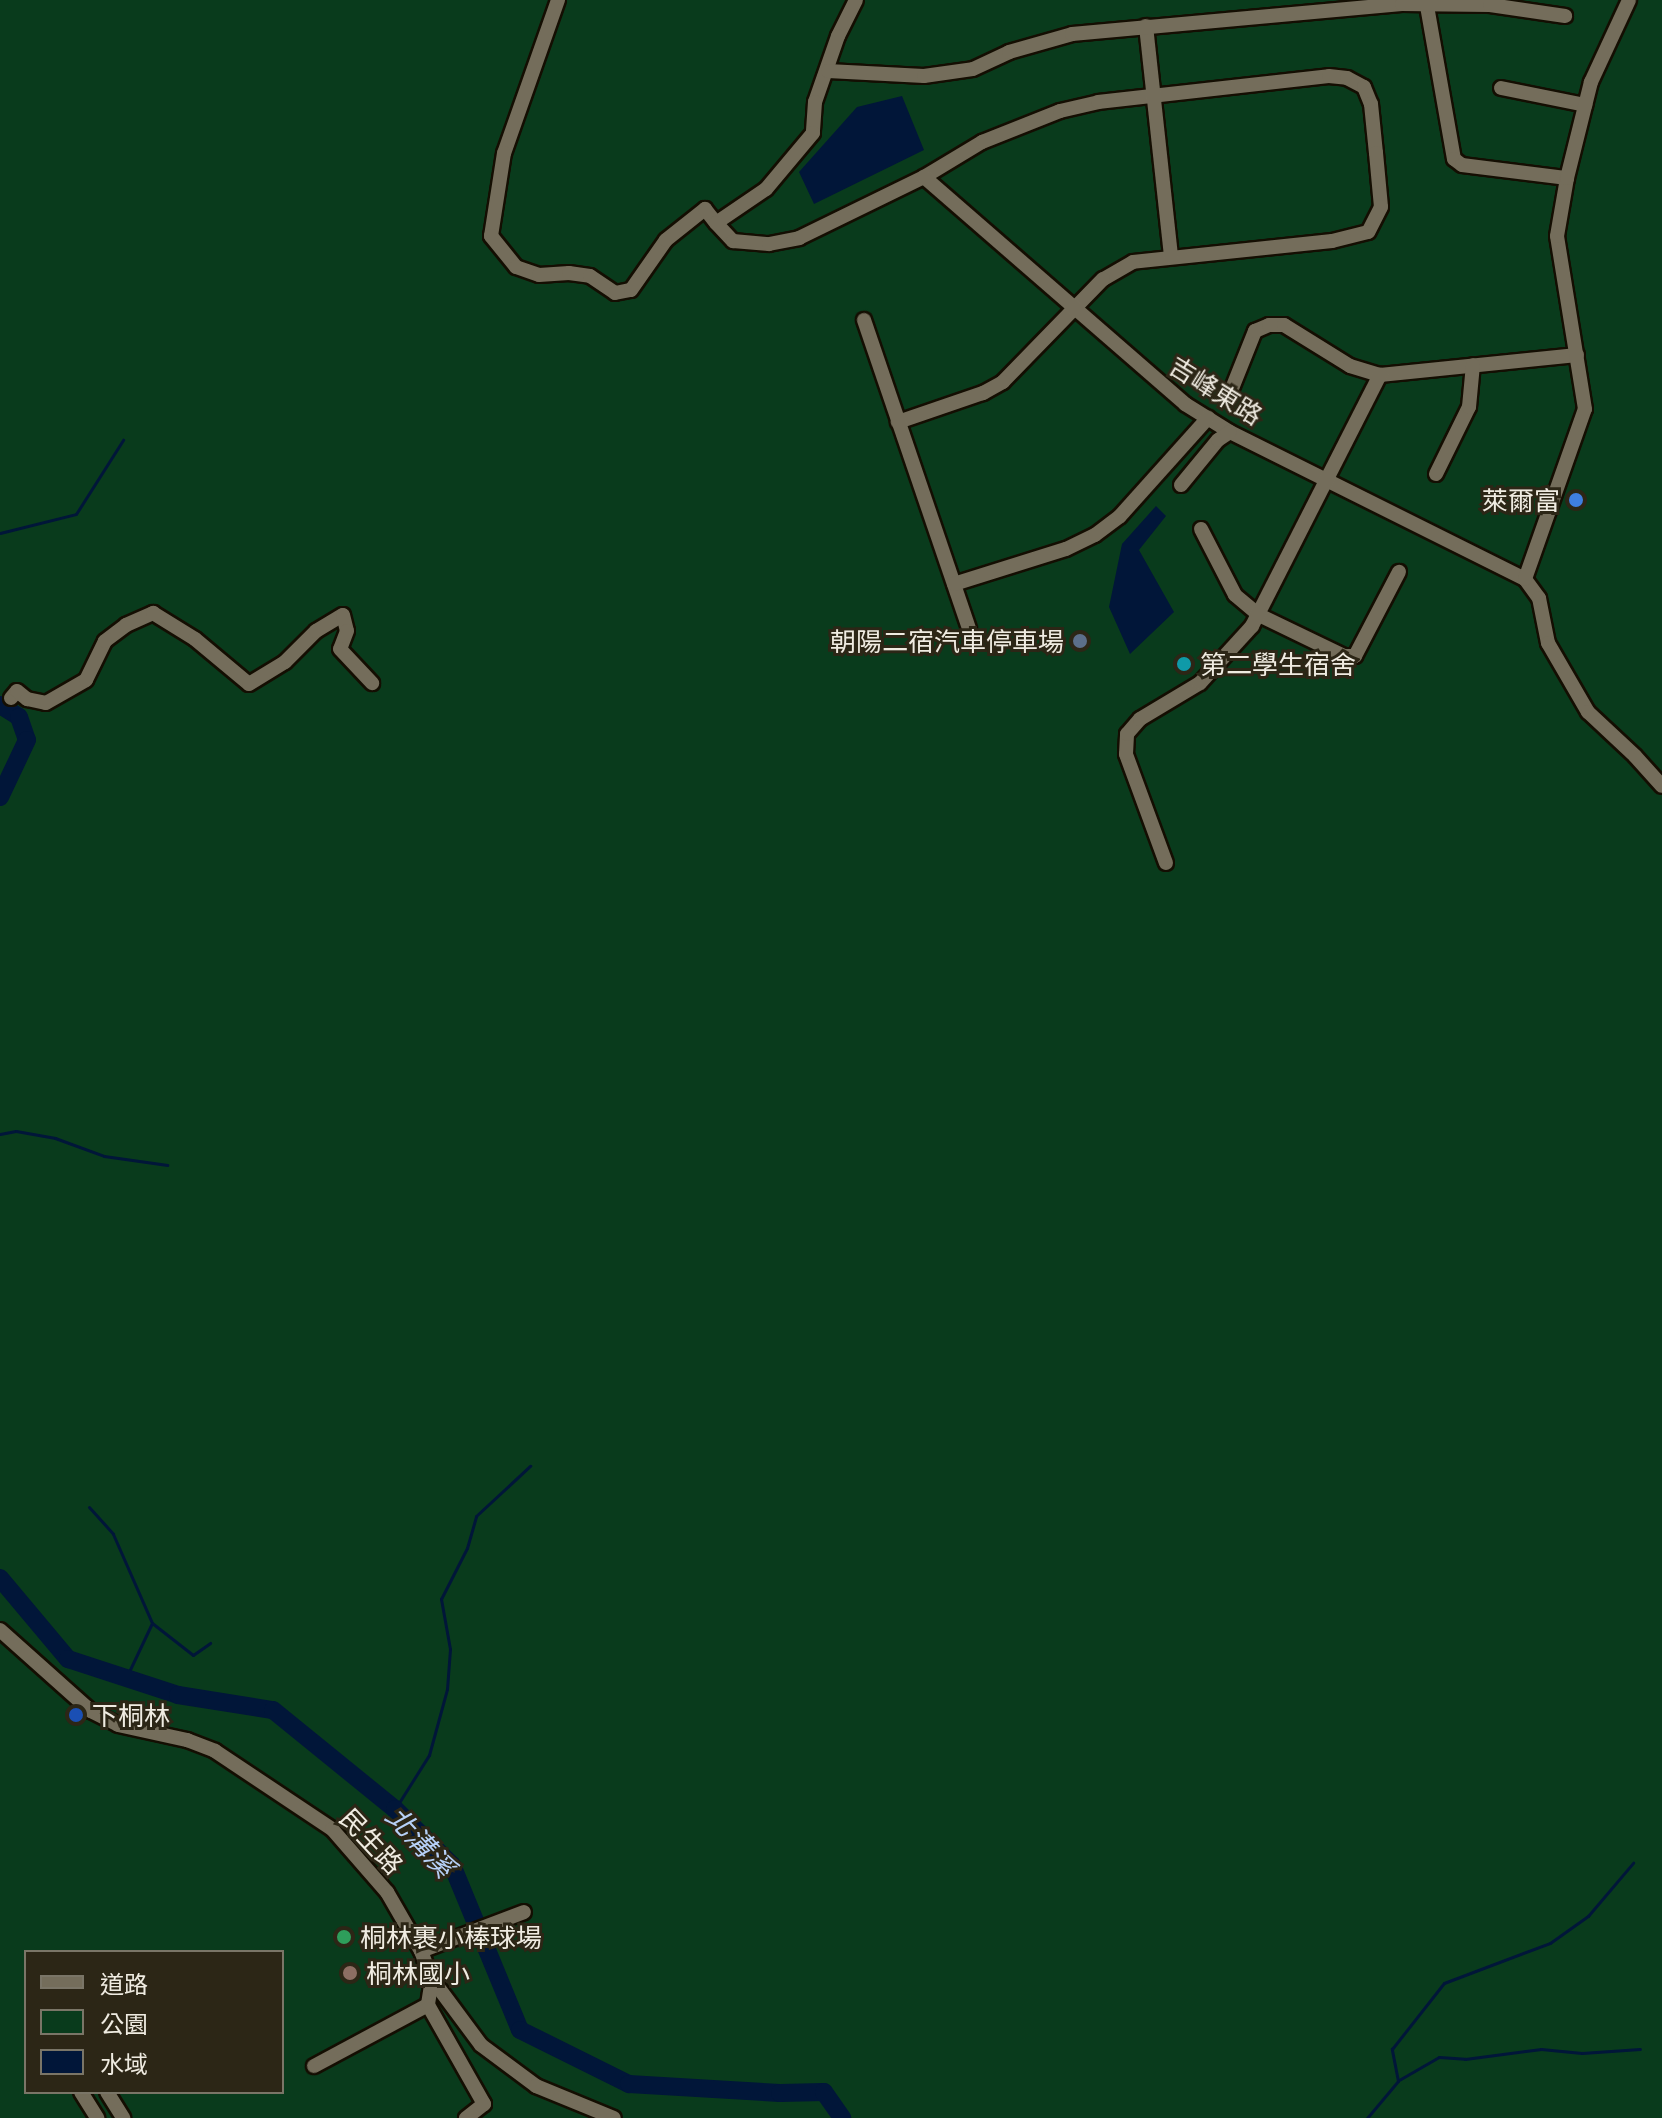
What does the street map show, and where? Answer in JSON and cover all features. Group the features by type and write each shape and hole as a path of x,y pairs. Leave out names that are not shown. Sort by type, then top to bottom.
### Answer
{"street":[{"path":"558,0 504,153 491,236 516,267 539,275 590,276 615,293 631,290 666,240 705,209 733,241 769,244 799,238 924,177 982,142 1060,111 1098,102 1329,76 1347,78 1364,87 1371,104 1381,207 1368,232 1332,241 1133,262 1116,269 1073,308 1003,382 983,393 898,422"},
{"path":"716,223 766,189 807,145 813,133 815,102 838,36 856,0"},
{"path":"1629,0 1591,82 1567,178 1557,236 1585,409 1525,579 1539,598 1548,643 1588,712 1662,786"},
{"path":"828,71 881,76 948,72 973,69 1009,52 1072,34 1402,4 1490,5 1565,16"},
{"path":"1427,6 1454,159 1462,165 1567,178"},
{"path":"1146,26 1171,257"},
{"path":"1501,88 1585,105"},
{"name":"吉峰東路","path":"924,177 1146,373 1208,418 1230,432 1525,579"},
{"path":"864,320 969,629"},
{"path":"1231,391 1255,331 1269,325 1284,325 1350,366 1380,375 1577,355"},
{"path":"1436,474 1469,407 1473,365"},
{"path":"1166,863 1126,754 1127,734 1140,719 1200,683 1259,615 1380,375"},
{"path":"954,584 1066,549 1095,535 1120,516 1208,418"},
{"path":"1181,485 1218,440 1230,432"},
{"path":"1201,529 1235,595 1259,615 1313,643 1355,656 1399,572"},
{"path":"11,698 17,691 27,699 46,703 86,680 105,641 126,625 153,613 195,639 249,684 285,662 316,631 343,615 347,631 340,649 372,683"},
{"name":"民生路","path":"0,1630 91,1711 118,1725 187,1740 215,1751 332,1829 387,1892 421,1951 432,1979 465,2028 516,2074 558,2097 614,2118"},
{"path":"421,1951 520,1914"},
{"path":"432,1979 428,2005 484,2104 466,2118"},
{"path":"314,2066 428,2005"},
{"path":"82,2094 97,2118"},
{"path":"108,2094 123,2118"}],"green space":[{"path":"0,0 1662,0 1662,2118 0,2118"}],"water":[{"path":"902,96 924,150 814,204 799,172 857,107"},
{"path":"1156,506 1166,516 1139,550 1174,612 1130,654 1109,607 1122,544"}],"waterway":[{"path":"0,533 76,514 123,440"},
{"path":"0,705 19,717 27,740 0,797"},
{"path":"0,1134 16,1131 55,1138 104,1156 167,1165"},
{"path":"395,1809 429,1755 447,1689 450,1649 441,1599 467,1548 476,1516 530,1466"},
{"path":"89,1507 113,1534 152,1623 126,1678"},
{"name":"北溝溪","path":"0,1578 68,1659 178,1695 273,1710 395,1809 452,1865 520,2030 629,2084 780,2093 824,2092 842,2118"},
{"path":"152,1623 193,1655 210,1643"},
{"path":"1367,2118 1398,2081 1392,2049 1444,1983 1550,1943 1588,1916 1633,1863"},
{"path":"1399,2080 1439,2057 1465,2059 1541,2049 1582,2053 1640,2049"}],"place":[{"name":"萊爾富","path":"1576,500"},
{"name":"朝陽二宿汽車停車場","path":"1080,641"},
{"name":"第二學生宿舍","path":"1184,664"},
{"name":"下桐林","path":"76,1715"},
{"name":"桐林裹小棒球場","path":"344,1937"},
{"name":"桐林國小","path":"350,1973"}]}
